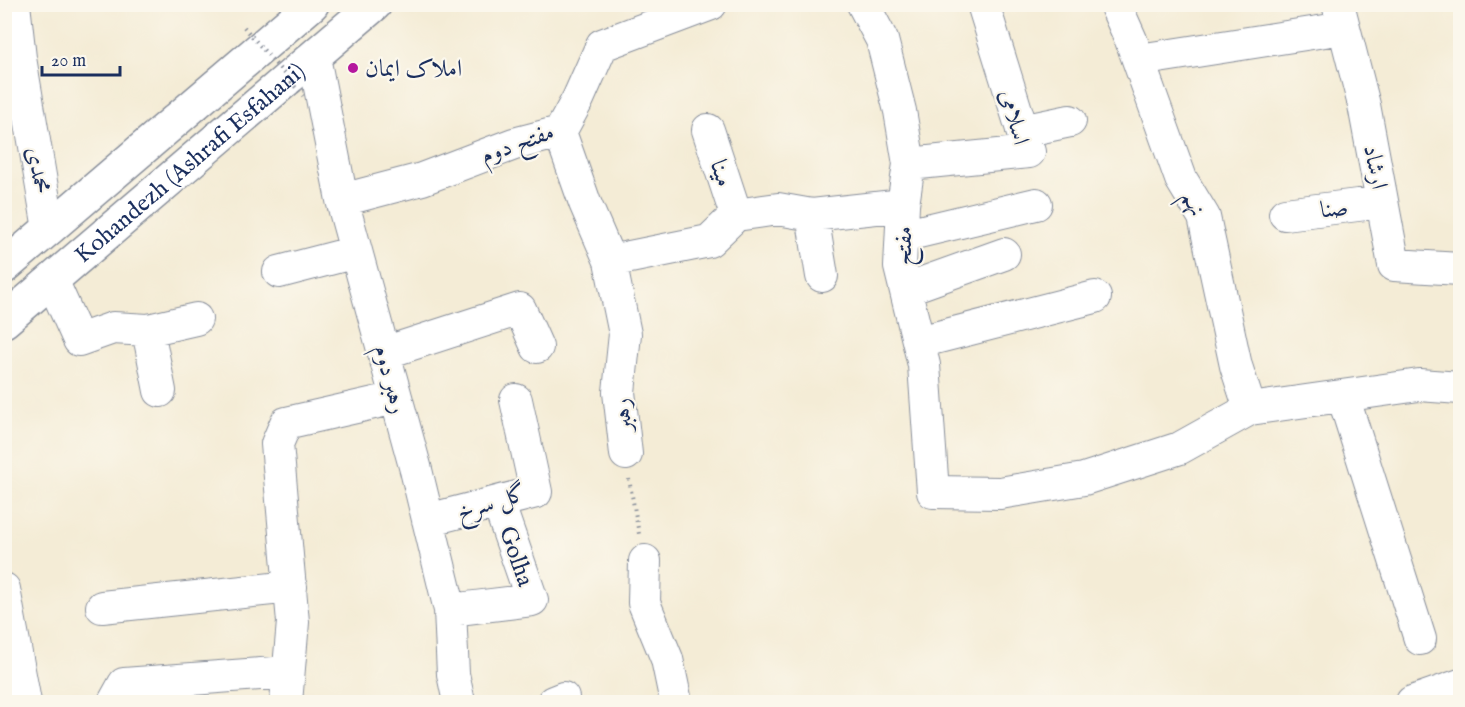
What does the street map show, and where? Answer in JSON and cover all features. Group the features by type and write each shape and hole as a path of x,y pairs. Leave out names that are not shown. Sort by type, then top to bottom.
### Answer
{"main road":[{"name":"Kohandezh (Ashrafi Esfahani)","path":"4,267 312,4"},
{"name":"Kohandezh (Ashrafi Esfahani)","path":"4,321 375,4"}],"street":[{"name":"محمدی","path":"14,4 20,58 49,229"},
{"name":"مفتح دوم","path":"342,200 422,179 513,144 560,132 578,99 602,45 669,12 711,4"},
{"name":"مفتح","path":"863,4 882,40 900,111 909,164 903,205 900,267 924,364 933,492 1000,493 1084,479 1180,448 1250,409"},
{"name":"اسلامی","path":"909,164 1029,152 983,4"},
{"name":"نهم","path":"1115,4 1139,60 1181,179 1204,217 1236,366 1250,409"},
{"path":"1139,60 1341,16"},
{"name":"ارشاد","path":"1341,16 1364,105 1394,265 1461,269"},
{"name":"رهبر دوم","path":"314,57 342,200 450,610 453,674 459,702"},
{"path":"1022,130 1070,121"},
{"name":"مینا","path":"708,130 736,215"},
{"name":"رهبر","path":"560,132 585,203 610,261 625,334 619,392 626,454"},
{"name":"صنا","path":"1285,214 1382,202"},
{"path":"902,236 1036,204"},
{"path":"610,261 709,241 736,215 778,209 812,215 903,205"},
{"path":"812,215 822,276"},
{"path":"279,272 356,252"},
{"path":"906,289 1004,254"},
{"path":"52,280 79,340 112,328 148,330 196,319"},
{"path":"919,342 1095,297"},
{"path":"384,353 520,309 537,347"},
{"path":"148,330 160,391"},
{"path":"1250,409 1419,385 1461,388"},
{"path":"1343,396 1420,639"},
{"path":"114,702 124,684 287,687 293,622 277,444 286,423 396,398"},
{"name":"گل سرخ","path":"428,520 536,492 516,399"},
{"name":"Golha","path":"450,610 532,600 498,502"},
{"path":"645,561 644,603 667,659 676,702"},
{"path":"102,607 291,587"},
{"path":"4,589 25,702"},
{"path":"1419,701 1461,685"}],"path":[{"path":"244,27 303,96"},
{"name":"رهبر","path":"626,454 645,561"}],"place":[{"name":"املاک ایمان","path":"353,68"}]}
